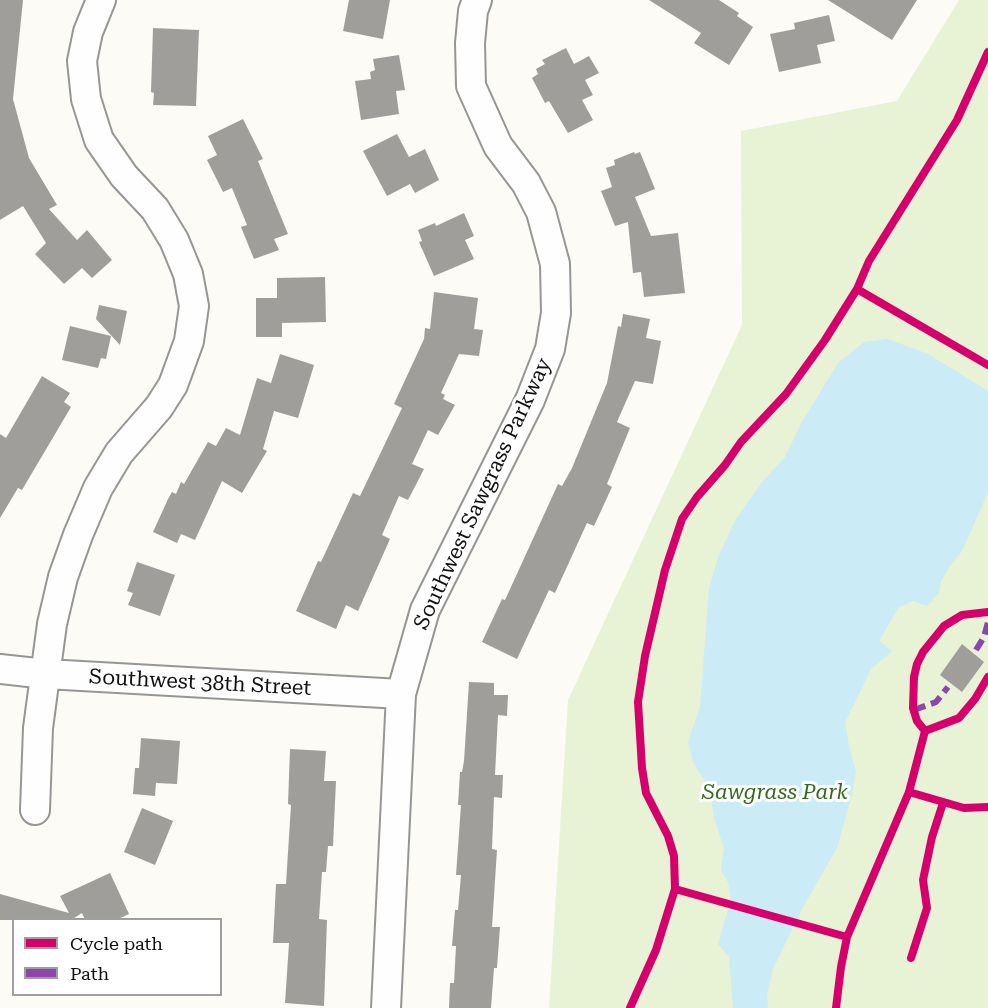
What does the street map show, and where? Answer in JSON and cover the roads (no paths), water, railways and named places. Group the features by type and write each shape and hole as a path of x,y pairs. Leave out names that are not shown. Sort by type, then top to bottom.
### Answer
{"street":[{"path":"35,810 38,728 52,624 63,577 98,488 119,453 159,407 173,385 189,341 194,306 188,274 174,240 155,208 124,176 99,140 86,99 82,61 88,32 101,0"},
{"name":"Southwest Sawgrass Parkway","path":"386,1008 401,694 425,610 530,400 550,349 556,313 555,264 541,212 526,183 498,146 471,86 472,11 477,0"},
{"name":"Southwest 38th Street","path":"0,669 46,674 401,694"}],"water":[{"path":"888,339 928,354 988,391 988,492 962,551 941,581 939,593 927,606 913,601 899,607 879,641 892,651 871,669 845,723 856,771 837,848 802,909 773,969 767,994 768,1008 733,1008 729,957 718,944 731,899 728,882 721,870 724,849 715,821 709,788 693,762 688,742 700,707 709,588 719,555 736,519 763,481 785,457 802,422 838,363 864,342"}],"park label":[{"name":"Sawgrass Park","path":"775,793"}]}
